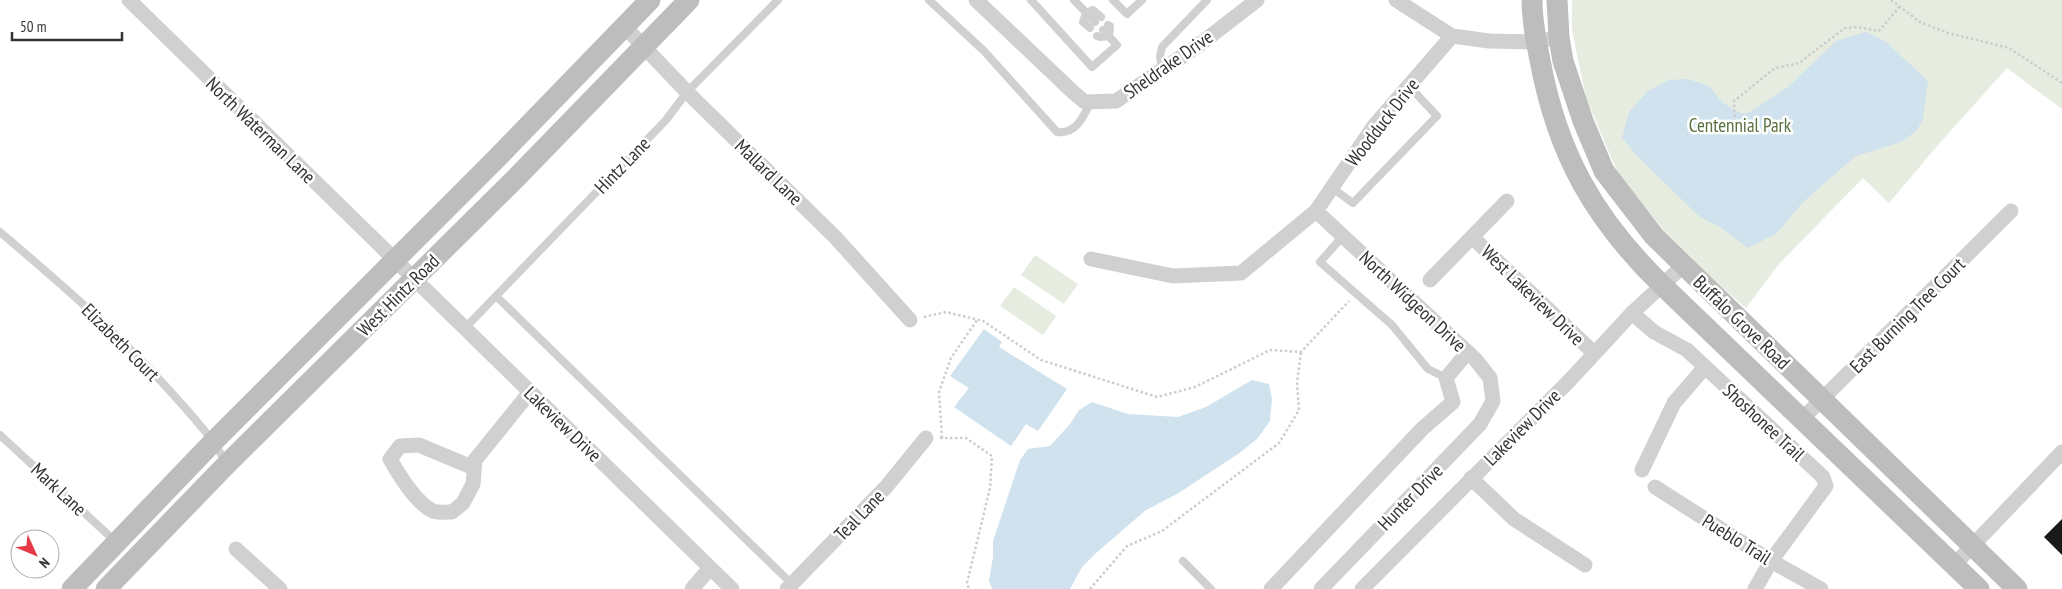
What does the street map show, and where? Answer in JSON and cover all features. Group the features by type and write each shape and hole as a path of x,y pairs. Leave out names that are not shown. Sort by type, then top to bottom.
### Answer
{"main road":[{"name":"West Hintz Road","path":"72,589 214,441 498,157 650,0"},
{"name":"West Hintz Road","path":"106,589 226,465 516,178 689,0"},
{"name":"Buffalo Grove Road","path":"1532,0 1536,42 1544,84 1558,135 1582,185 1617,236 1662,286 1979,589"},
{"name":"Buffalo Grove Road","path":"1557,0 1559,37 1563,61 1582,121 1604,171 1654,236 2018,589"}],"street":[{"name":"North Waterman Lane","path":"129,0 394,259"},
{"name":"Sheldrake Drive","path":"976,0 1074,93 1086,102 1098,103 1116,101 1199,45 1257,0"},
{"path":"1396,0 1452,36 1489,41 1536,42 1559,37"},
{"name":"Mallard Lane","path":"624,26 687,92 835,237 910,320"},
{"name":"Woodduck Drive","path":"1091,259 1173,276 1241,273 1316,211 1374,126 1452,36"},
{"name":"West Lakeview Drive","path":"1430,280 1507,201"},
{"name":"North Widgeon Drive","path":"1316,211 1468,352 1490,378 1493,401"},
{"name":"East Burning Tree Court","path":"1802,419 2011,211"},
{"name":"West Lakeview Drive","path":"1472,236 1594,353"},
{"name":"Lakeview Drive","path":"394,259 732,589"},
{"name":"Lakeview Drive","path":"1362,589 1570,380 1632,313 1683,266"},
{"name":"Shoshonee Trail","path":"1632,313 1654,332 1687,350 1823,477 1826,486 1770,561"},
{"path":"1271,589 1422,429 1453,402 1446,378 1468,352"},
{"path":"1642,470 1674,403 1705,367"},
{"path":"474,468 419,445 400,446 390,459 397,473 419,500 434,511 452,512 463,502 473,484 475,460 530,392"},
{"name":"Hunter Drive","path":"1321,589 1480,424 1493,401"},
{"name":"Teal Lane","path":"792,587 886,487 926,438"},
{"path":"1954,566 2062,452"},
{"path":"1471,478 1514,519 1585,565"},
{"name":"Pueblo Trail","path":"1655,487 1770,561 1821,589"},
{"path":"236,548 280,589"},
{"path":"1755,589 1770,561"},
{"path":"692,589 710,568"}],"lane":[{"name":"Hintz Lane","path":"465,328 666,120 687,92 778,0"},
{"path":"929,0 984,51 1057,132 1065,133 1074,128 1084,117 1091,101"},
{"path":"1031,0 1092,67 1117,45 1104,32"},
{"path":"1074,0 1086,13"},
{"path":"1113,0 1127,14 1142,0"},
{"path":"1162,70 1160,56 1162,47 1207,0"},
{"path":"1093,10 1095,23 1083,22 1086,13 1093,10"},
{"path":"1332,188 1353,203 1437,116 1409,86"},
{"name":"Elizabeth Court","path":"0,232 63,285 142,361 214,441 226,465"},
{"path":"1343,236 1320,262 1392,325 1428,369 1446,378"},
{"path":"496,296 792,587"},
{"name":"Mark Lane","path":"0,435 117,544"},
{"path":"1183,561 1211,589"}],"path":[{"path":"1891,0 1920,22 1948,33 2009,48 2062,83"},
{"path":"1734,122 1734,101 1775,68 1799,63 1845,28 1857,27 1879,31 1900,7"},
{"path":"1090,589 1127,546 1162,531 1279,442 1299,410 1296,383 1301,352 1356,294"},
{"path":"910,320 946,312 983,321 1041,360 1157,397 1195,387 1270,350 1301,352"},
{"path":"942,438 939,392 951,358 977,320"},
{"path":"926,438 966,438 992,456 990,488 967,583 969,589"}],"green space":[{"name":"Centennial Park","path":"1572,0 2062,0 2062,109 2007,68 1889,203 1863,178 1779,264 1746,308 1663,229 1618,173 1586,98 1572,30"},
{"path":"1035,255 1078,284 1064,304 1021,275"},
{"path":"1014,287 1056,316 1043,335 1000,306"}],"water":[{"path":"1866,32 1885,41 1928,81 1923,119 1917,130 1901,142 1856,156 1802,203 1777,233 1748,248 1720,227 1700,217 1640,159 1622,138 1629,112 1648,91 1669,80 1688,79 1709,86 1723,103 1741,113 1748,113 1788,87 1836,41"},
{"path":"984,329 1002,342 999,347 1067,389 1038,431 1026,424 1011,446 954,407 969,388 950,376"},
{"path":"1252,380 1269,384 1272,399 1270,421 1257,439 1238,454 1177,494 1146,510 1082,567 1070,589 992,589 989,581 993,557 993,541 1020,460 1028,449 1050,446 1070,424 1079,410 1092,402 1128,414 1178,417 1206,407"}],"building":[{"path":"2062,519 2062,555 2044,537"}]}
